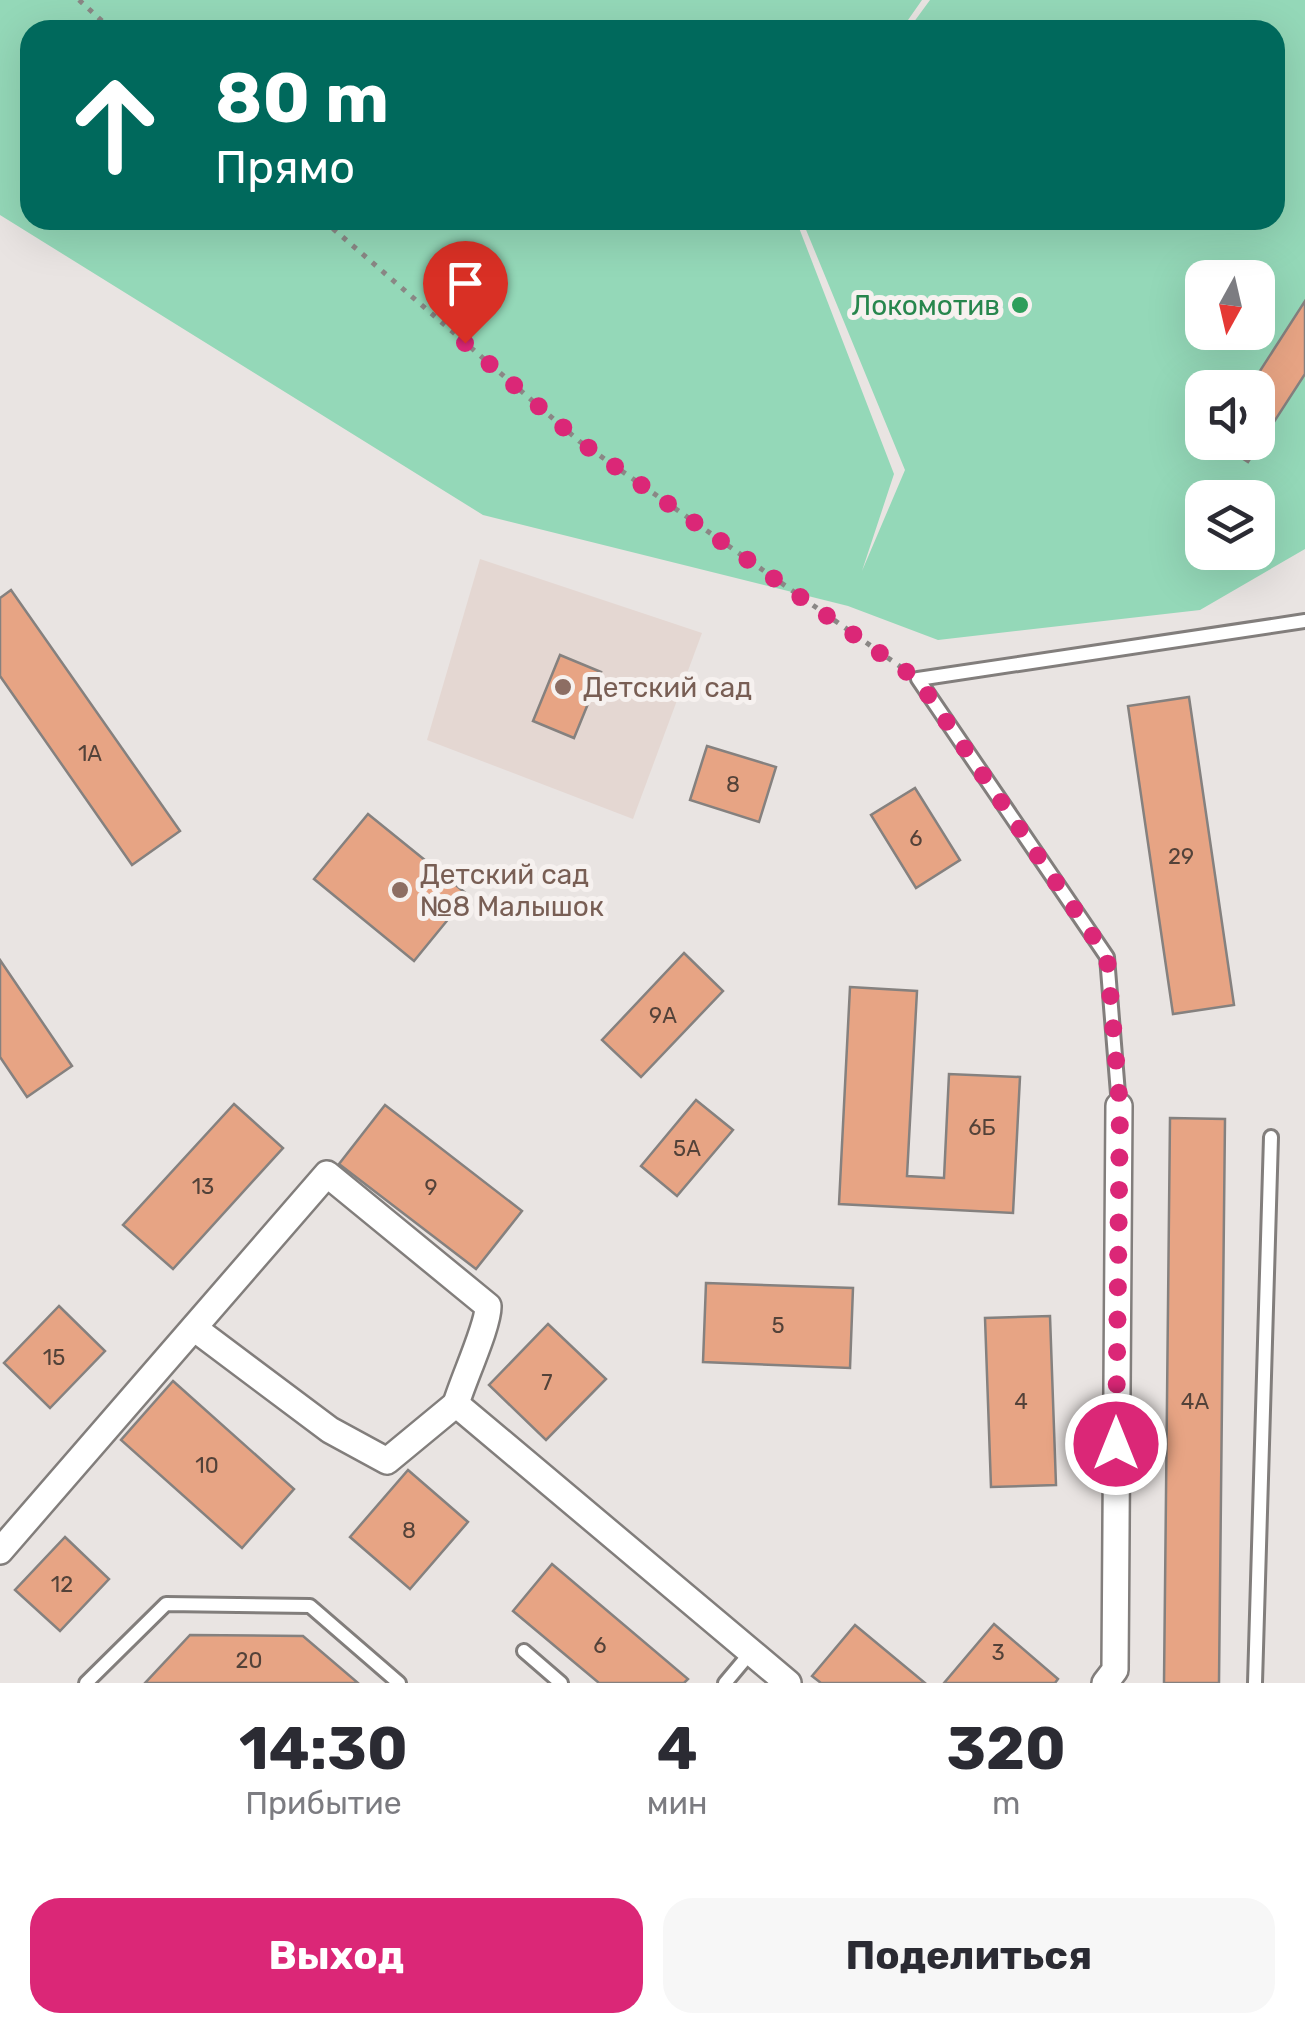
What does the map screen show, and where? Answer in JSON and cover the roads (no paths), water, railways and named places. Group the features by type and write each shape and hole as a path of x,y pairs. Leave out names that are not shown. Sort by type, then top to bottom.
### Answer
{"street":[{"path":"1105,1683 1114,1670 1120,1106"},
{"path":"0,1551 327,1174 488,1306 489,1320 471,1354 456,1404 387,1462 330,1430 194,1328"},
{"path":"456,1404 788,1683"}],"lane":[{"path":"1120,1106 1107,957 918,680 1305,621"},
{"path":"1255,1683 1270,1137"},
{"path":"86,1683 166,1604 310,1606 399,1683"},
{"path":"524,1651 562,1683"},
{"path":"725,1683 751,1652"}],"place":[{"name":"Локомотив","path":"1020,305"},
{"name":"Детский сад","path":"563,687"},
{"name":"Детский сад №8 Малышок","path":"400,890"}]}
